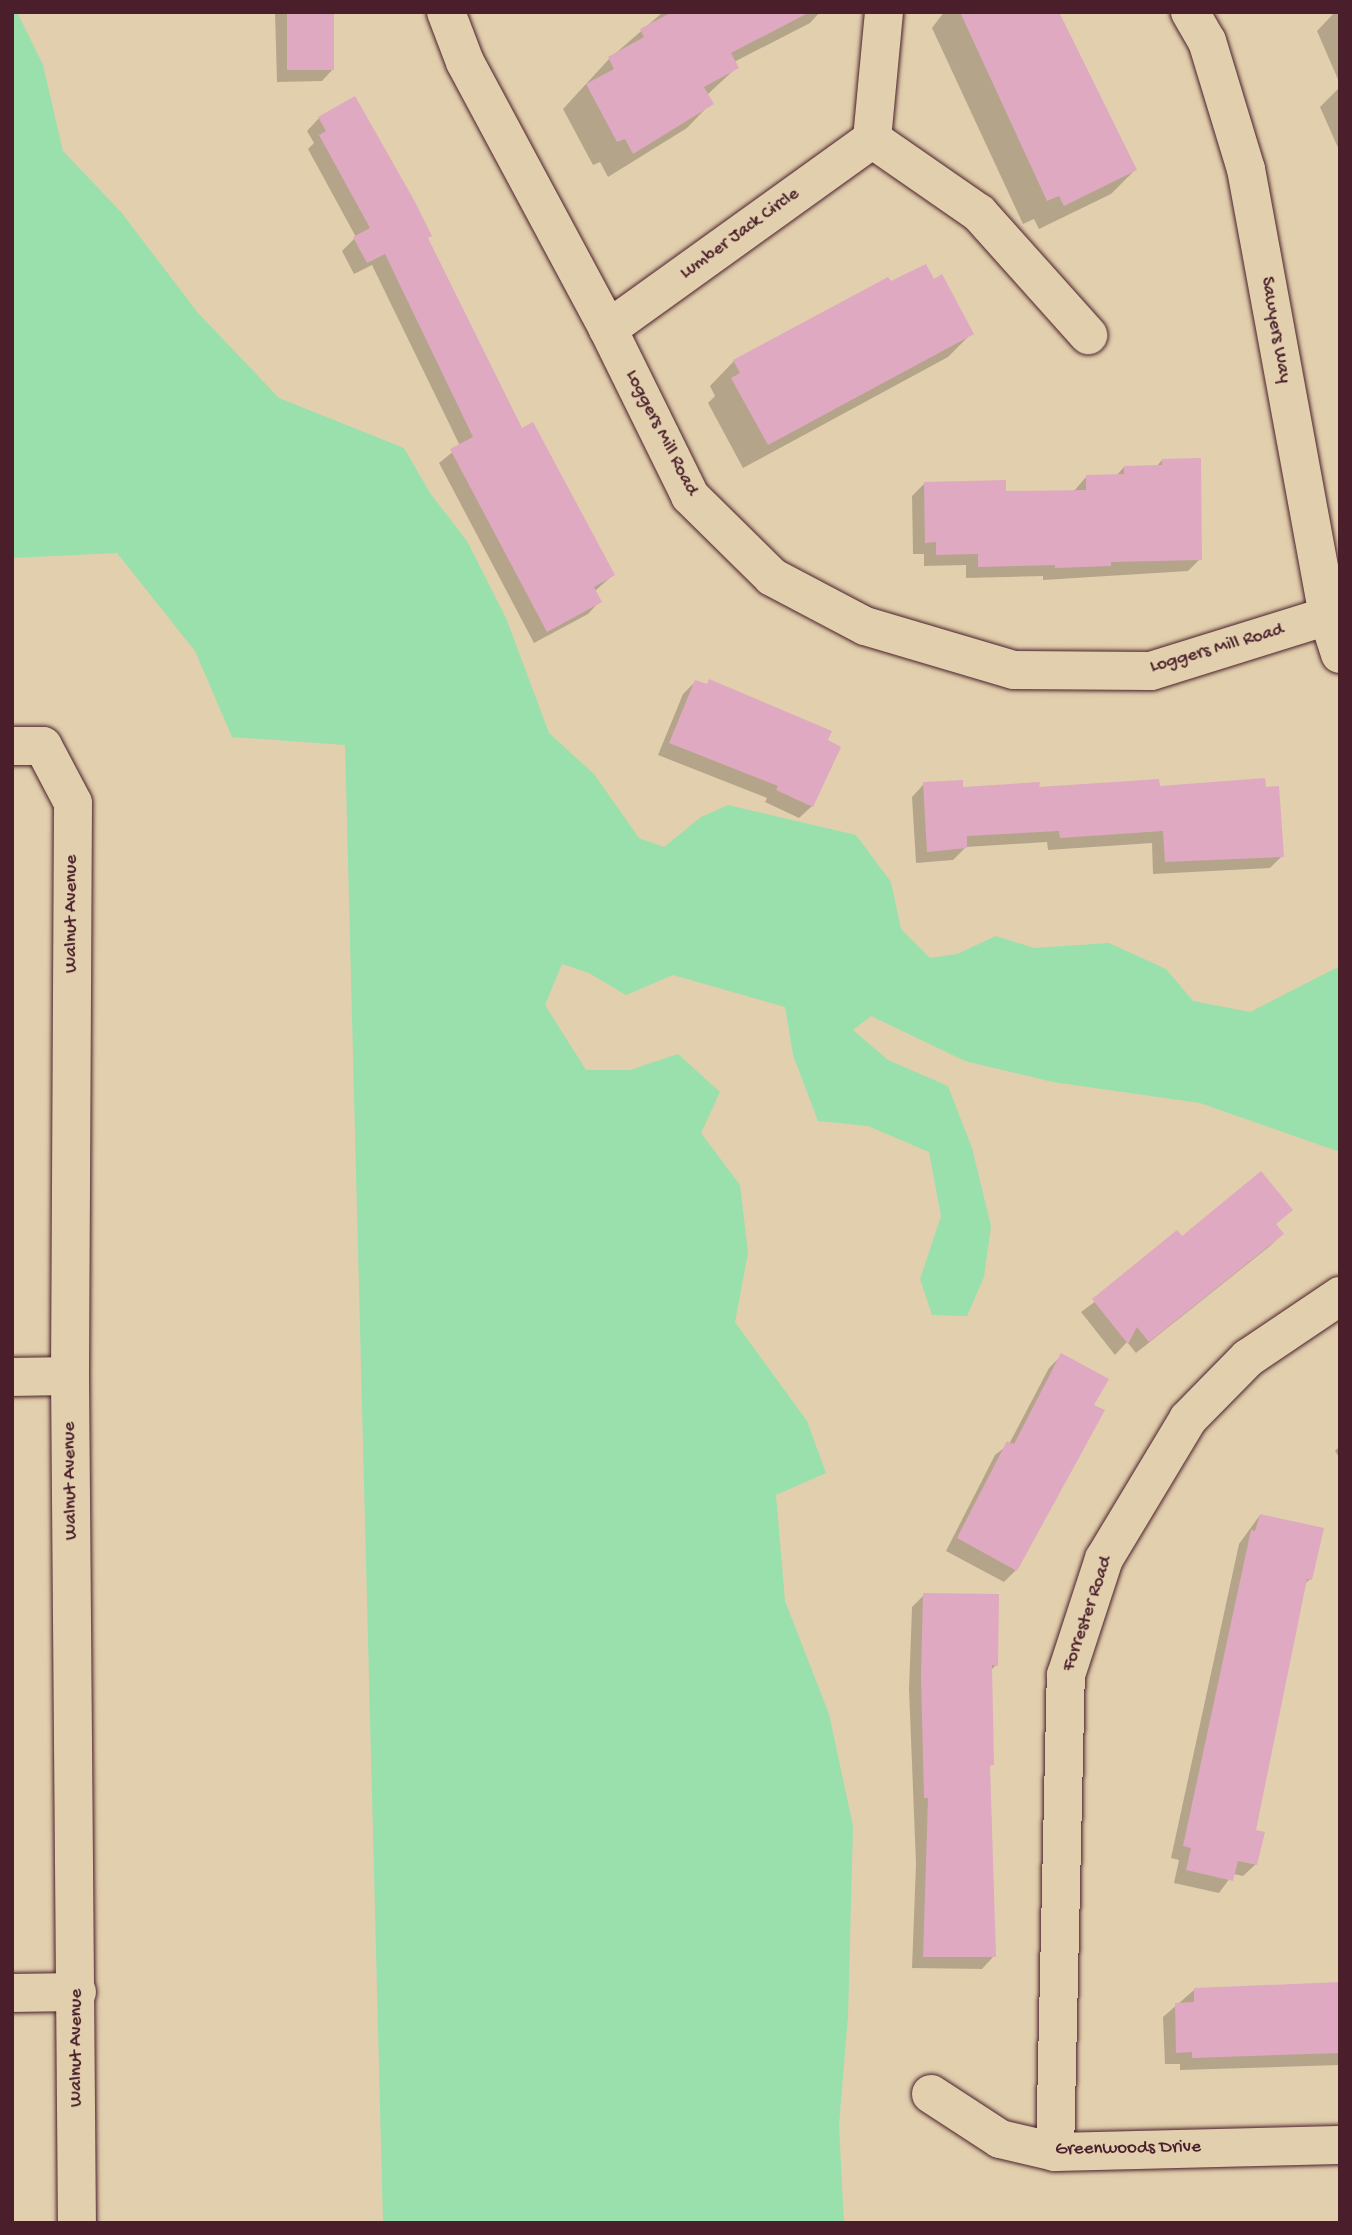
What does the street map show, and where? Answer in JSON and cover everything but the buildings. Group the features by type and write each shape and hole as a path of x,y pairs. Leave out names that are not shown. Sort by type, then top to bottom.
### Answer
{"street":[{"name":"Loggers Mill Road","path":"446,12 465,62 608,329 690,496 772,577 865,626 1014,670 1151,671 1334,614"},
{"path":"884,12 872,139 979,214 1088,335"},
{"name":"Sawyers Way","path":"1190,12 1207,41 1246,169 1340,654"},
{"name":"Lumber Jack Circle","path":"608,329 872,139"},
{"name":"Walnut Avenue","path":"28,746 73,803 70,1376 78,1992 77,2223"},
{"name":"Forrester Road","path":"1055,2152 1066,1675 1100,1572 1141,1493 1188,1419 1248,1358 1340,1296"},
{"path":"12,1377 70,1376"},
{"path":"12,1993 78,1992"},
{"name":"Greenwoods Drive","path":"931,2094 1000,2139 1055,2152 1340,2145"}],"green space":[{"path":"12,12 17,12 43,65 63,151 121,212 198,313 279,398 404,448 430,493 467,541 506,618 549,733 594,774 639,838 664,847 701,817 728,805 856,835 891,882 901,929 930,958 957,954 996,936 1034,948 1109,943 1166,969 1193,1001 1250,1012 1340,966 1340,1152 1200,1103 1053,1082 965,1061 871,1016 853,1030 888,1060 948,1086 972,1148 991,1226 984,1277 967,1316 932,1315 920,1279 941,1216 929,1152 868,1126 818,1121 793,1055 785,1007 673,975 626,995 589,973 562,964 545,1005 586,1070 630,1070 678,1054 720,1092 701,1133 740,1185 748,1253 735,1322 807,1421 826,1473 776,1495 785,1601 829,1714 853,1826 848,2017 839,2125 844,2223 383,2223 345,745 232,737 195,651 117,553 12,558"}]}
